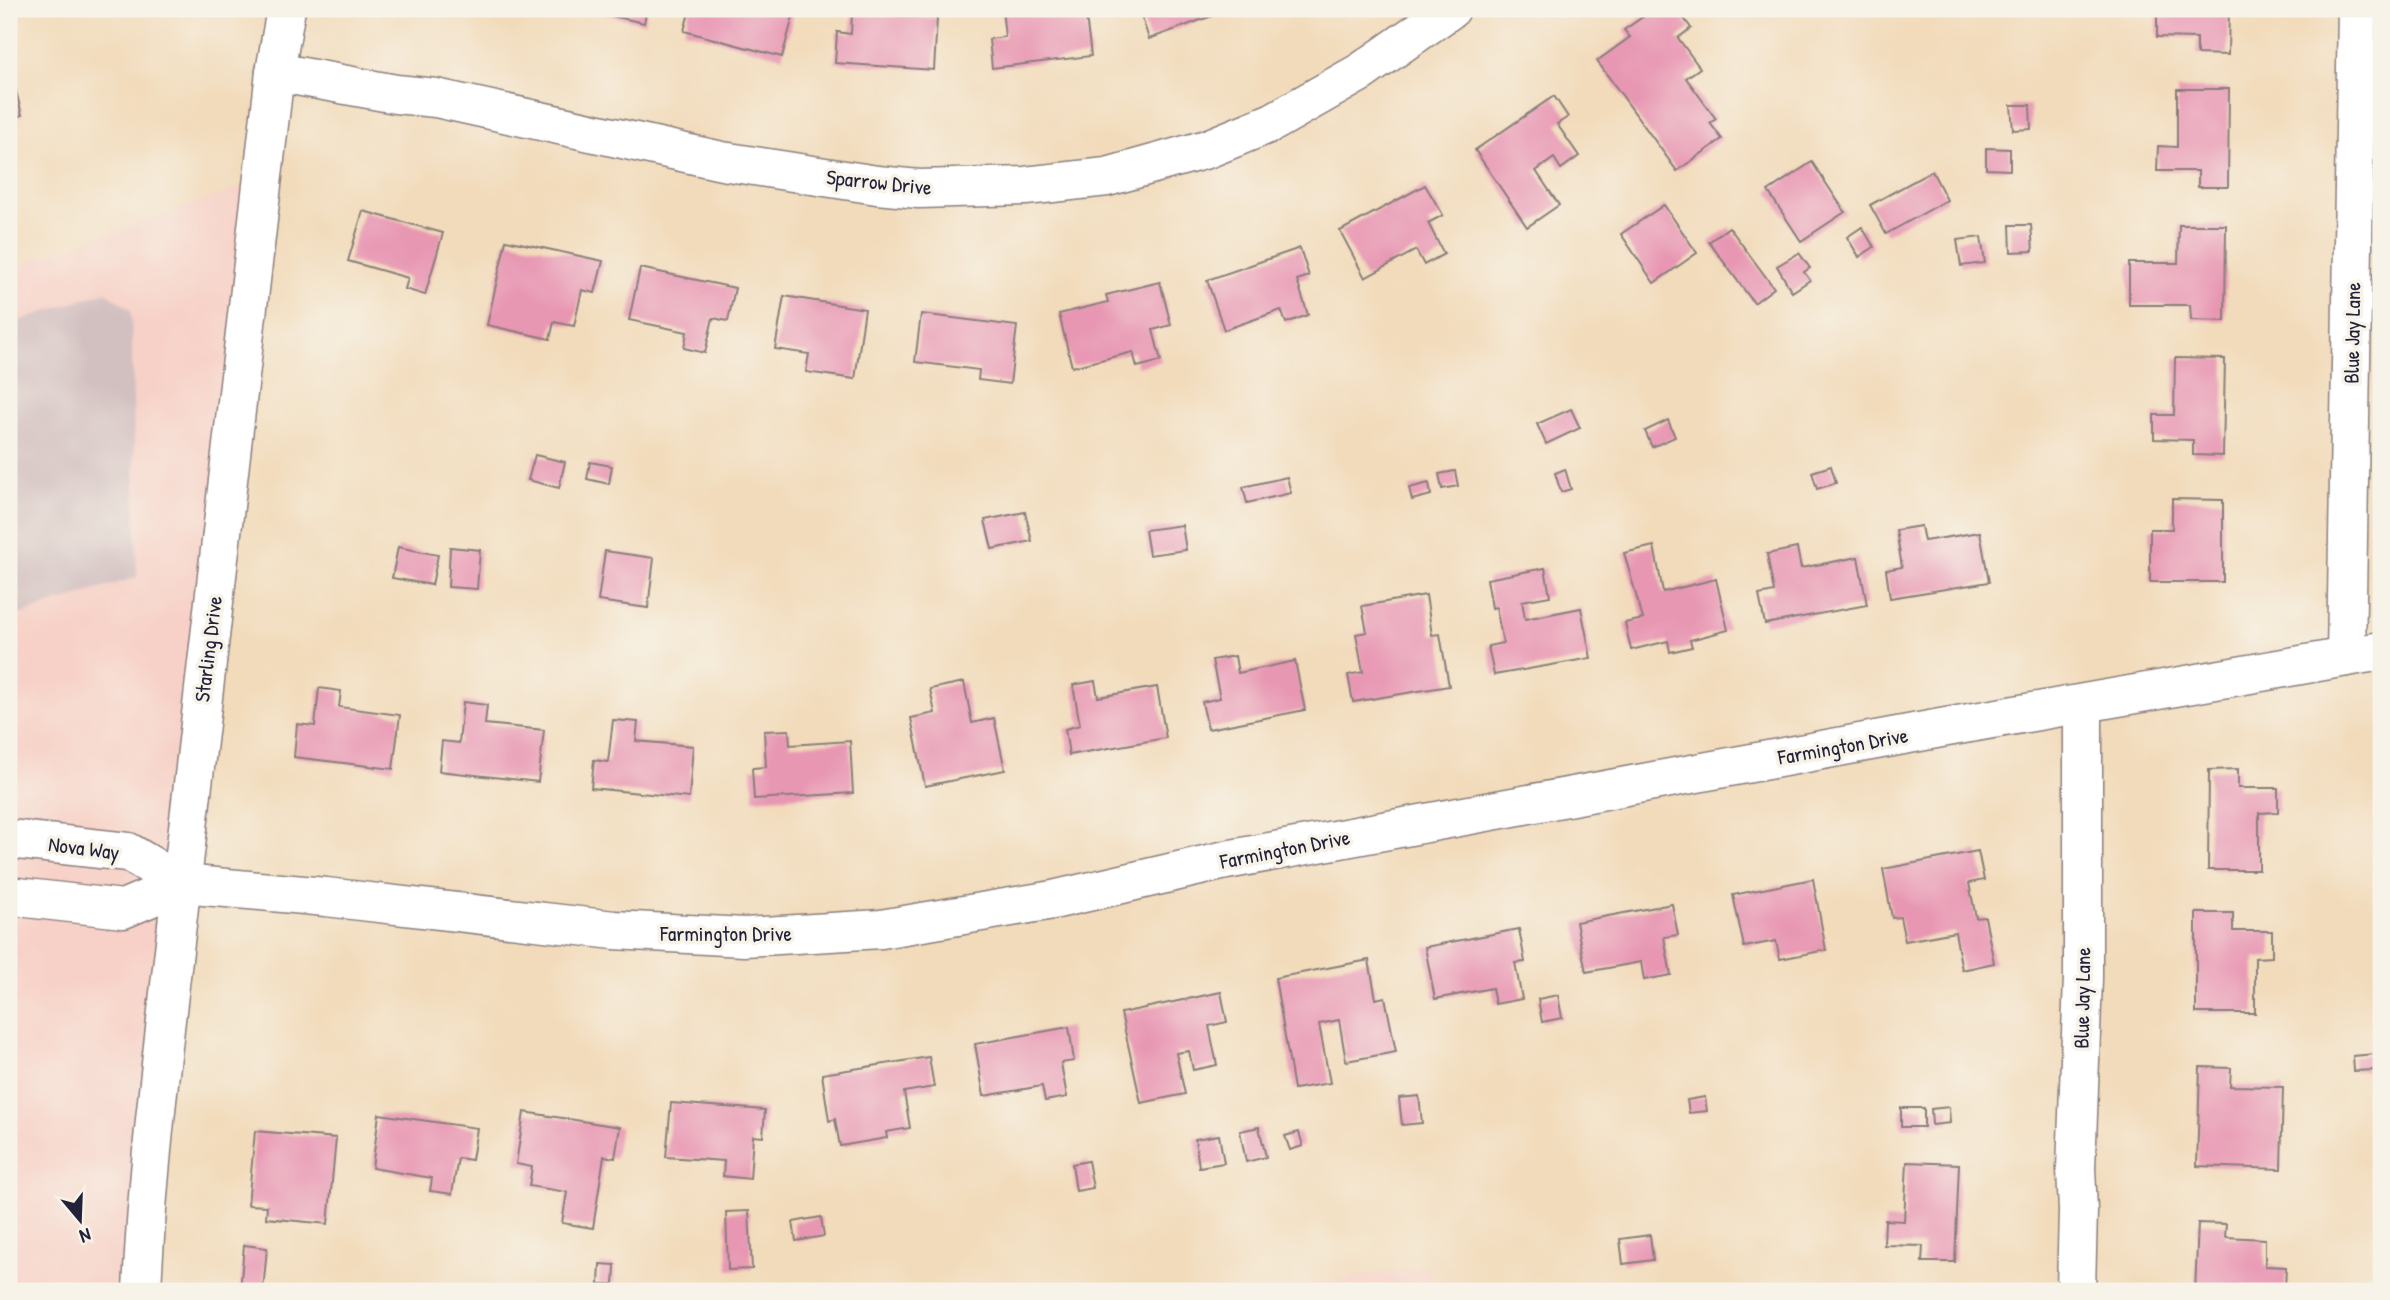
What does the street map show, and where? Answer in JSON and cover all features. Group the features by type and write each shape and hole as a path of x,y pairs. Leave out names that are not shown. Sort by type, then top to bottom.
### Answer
{"street":[{"name":"Starling Drive","path":"142,1291 155,1121 275,72 286,9"},
{"name":"Sparrow Drive","path":"275,72 396,94 436,98 722,161 838,179 919,189 1025,186 1107,177 1218,145 1273,122 1361,72 1451,9"},
{"name":"Blue Jay Lane","path":"2357,9 2364,654"},
{"name":"Farmington Drive","path":"182,884 326,897 614,930 744,937 881,929 1053,900 1239,858 1941,728 2364,654"},
{"name":"Blue Jay Lane","path":"2076,1291 2076,1169 2083,978 2083,704"},
{"name":"Nova Way","path":"9,839 128,852 182,884"},
{"path":"9,896 123,909 182,884"}],"shaded area":[{"path":"261,180 144,1291 9,1291 9,267"},
{"path":"106,292 131,310 137,577 9,618 9,324"},
{"path":"1430,1266 1431,1291 1254,1291"}],"building":[{"path":"581,9 647,9 644,23"},
{"path":"690,9 795,9 782,57 684,31"},
{"path":"1002,9 1026,9 1027,14 1085,9 1091,56 992,68 989,39 1005,37"},
{"path":"1139,9 1231,9 1149,39"},
{"path":"1654,9 1677,9 1691,28 1678,38 1700,68 1686,78 1716,119 1710,123 1722,139 1677,171 1597,61 1630,37 1624,30"},
{"path":"2178,9 2229,9 2228,55 2197,54 2197,38 2157,37 2157,11 2178,12"},
{"path":"852,13 937,18 934,70 835,63 837,32 851,34"},
{"path":"9,68 22,115 9,119"},
{"path":"2177,89 2229,89 2228,187 2198,187 2198,171 2157,171 2158,146 2177,147"},
{"path":"1554,96 1568,117 1557,124 1579,156 1561,169 1554,158 1536,171 1559,205 1527,227 1475,150"},
{"path":"2011,105 2030,105 2031,129 2013,130"},
{"path":"1986,148 2010,149 2010,170 1986,169"},
{"path":"1812,162 1845,212 1801,241 1768,191"},
{"path":"1932,171 1947,200 1886,234 1870,205"},
{"path":"1425,185 1443,215 1428,223 1444,254 1424,265 1416,250 1365,278 1340,231"},
{"path":"1664,205 1697,253 1654,283 1621,234"},
{"path":"363,211 443,233 425,295 405,289 408,278 348,261"},
{"path":"2010,225 2031,225 2033,251 2011,252"},
{"path":"2179,225 2226,225 2225,321 2191,320 2190,305 2129,305 2129,263 2178,263"},
{"path":"1729,227 1774,288 1754,303 1709,242"},
{"path":"1862,227 1874,247 1859,257 1847,237"},
{"path":"1981,237 1985,263 1961,266 1957,240"},
{"path":"506,240 603,261 595,293 582,290 574,326 554,322 550,339 487,325"},
{"path":"1300,248 1309,276 1297,280 1308,315 1286,323 1281,310 1224,330 1207,280"},
{"path":"1799,253 1810,268 1804,272 1810,280 1792,292 1777,266"},
{"path":"640,268 735,288 728,321 713,318 705,353 684,348 687,332 629,320"},
{"path":"1160,282 1171,325 1153,330 1161,361 1137,367 1133,352 1072,367 1059,314 1108,302 1106,295"},
{"path":"784,296 865,309 855,379 806,372 809,354 775,349"},
{"path":"921,314 1017,326 1010,384 978,380 979,370 915,362"},
{"path":"2175,358 2225,359 2223,456 2193,455 2193,440 2154,439 2154,415 2174,415"},
{"path":"1571,409 1580,428 1546,444 1537,424"},
{"path":"1668,420 1675,437 1652,447 1645,431"},
{"path":"535,455 565,462 559,488 528,480"},
{"path":"590,462 612,466 609,484 587,479"},
{"path":"1831,466 1836,483 1817,489 1812,472"},
{"path":"1565,469 1571,489 1561,492 1555,473"},
{"path":"1455,471 1458,486 1442,489 1439,474"},
{"path":"1287,477 1291,493 1247,503 1243,487"},
{"path":"1429,483 1431,495 1412,500 1409,488"},
{"path":"2172,499 2223,500 2223,582 2150,582 2150,529 2172,529"},
{"path":"1025,512 1032,541 992,549 985,520"},
{"path":"1182,525 1186,550 1149,555 1145,530"},
{"path":"1921,526 1924,541 1980,532 1989,582 1890,598 1886,570 1902,567 1896,530"},
{"path":"1654,546 1663,592 1716,579 1728,630 1690,640 1692,647 1670,652 1668,641 1631,650 1625,623 1643,619 1624,553"},
{"path":"398,547 438,555 432,585 392,578"},
{"path":"450,547 480,550 477,589 448,587"},
{"path":"1797,548 1801,568 1858,557 1867,605 1765,624 1759,595 1774,592 1767,554"},
{"path":"605,551 654,558 648,608 598,601"},
{"path":"1545,568 1550,596 1522,601 1525,619 1581,608 1591,658 1494,675 1488,646 1503,643 1496,607 1492,608 1487,579"},
{"path":"1426,595 1432,635 1440,634 1449,686 1353,702 1348,675 1363,672 1356,634 1367,632 1362,606"},
{"path":"1235,656 1238,673 1295,661 1305,710 1208,729 1202,702 1220,698 1212,660"},
{"path":"1095,681 1098,697 1157,687 1166,738 1069,755 1065,729 1080,725 1073,685"},
{"path":"964,682 972,723 994,718 1005,770 925,786 911,718 935,713 930,689"},
{"path":"319,688 341,691 339,707 400,715 393,769 294,757 297,724 315,726"},
{"path":"463,702 487,705 485,724 544,730 538,782 439,771 442,741 459,743"},
{"path":"613,720 638,722 636,741 693,746 689,798 591,788 594,760 608,762"},
{"path":"789,730 790,745 850,741 853,793 754,799 752,768 766,767 764,731"},
{"path":"2238,769 2238,788 2278,788 2278,812 2259,813 2259,870 2208,870 2209,770"},
{"path":"1978,851 1984,880 1969,883 1976,918 1985,917 1994,963 1962,970 1955,932 1905,941 1900,917 1892,918 1883,869"},
{"path":"1813,879 1826,950 1780,959 1776,941 1744,947 1733,895"},
{"path":"1672,904 1678,935 1664,937 1671,975 1644,980 1641,962 1586,972 1576,922"},
{"path":"2196,913 2233,913 2233,931 2272,931 2272,957 2255,958 2255,1013 2196,1013"},
{"path":"1519,929 1525,962 1515,963 1522,999 1495,1004 1492,988 1435,999 1425,947"},
{"path":"1369,960 1376,999 1385,997 1396,1052 1346,1061 1339,1020 1319,1024 1330,1083 1294,1089 1275,978"},
{"path":"1221,992 1227,1022 1209,1026 1217,1065 1193,1070 1189,1051 1176,1053 1185,1094 1141,1103 1121,1013"},
{"path":"1558,995 1562,1018 1542,1022 1538,999"},
{"path":"1069,1027 1074,1061 1061,1063 1067,1097 1045,1101 1042,1086 984,1096 975,1044"},
{"path":"2375,1054 2376,1070 2354,1071 2353,1056"},
{"path":"929,1057 934,1087 904,1092 910,1128 886,1132 887,1138 840,1146 835,1119 829,1121 822,1074"},
{"path":"2200,1067 2231,1068 2230,1086 2283,1087 2281,1169 2197,1166"},
{"path":"1419,1096 1422,1123 1402,1125 1399,1098"},
{"path":"1705,1097 1707,1111 1689,1113 1687,1100"},
{"path":"671,1103 765,1110 763,1137 753,1136 750,1179 723,1176 724,1161 666,1157"},
{"path":"1949,1107 1950,1123 1932,1125 1931,1109"},
{"path":"1901,1108 1924,1108 1924,1127 1901,1127"},
{"path":"524,1112 620,1127 615,1158 604,1156 593,1228 562,1223 567,1192 529,1186 532,1167 516,1164"},
{"path":"379,1114 477,1128 472,1160 458,1158 452,1194 430,1191 432,1178 372,1168"},
{"path":"1259,1127 1266,1157 1246,1162 1240,1131"},
{"path":"255,1131 336,1138 328,1224 266,1218 267,1206 248,1205"},
{"path":"1299,1132 1303,1146 1290,1150 1285,1136"},
{"path":"1219,1135 1224,1163 1199,1167 1195,1139"},
{"path":"1088,1161 1093,1188 1076,1191 1072,1164"},
{"path":"1907,1162 1959,1164 1955,1262 1922,1262 1923,1246 1884,1245 1885,1220 1904,1221"},
{"path":"749,1211 752,1269 728,1270 726,1212"},
{"path":"821,1217 824,1236 796,1241 793,1222"},
{"path":"2198,1223 2226,1224 2225,1237 2265,1239 2265,1266 2286,1267 2285,1291 2195,1291"},
{"path":"1650,1235 1653,1260 1623,1264 1620,1239"},
{"path":"244,1245 267,1248 263,1291 240,1291"},
{"path":"600,1264 615,1265 614,1284 599,1284"}]}
